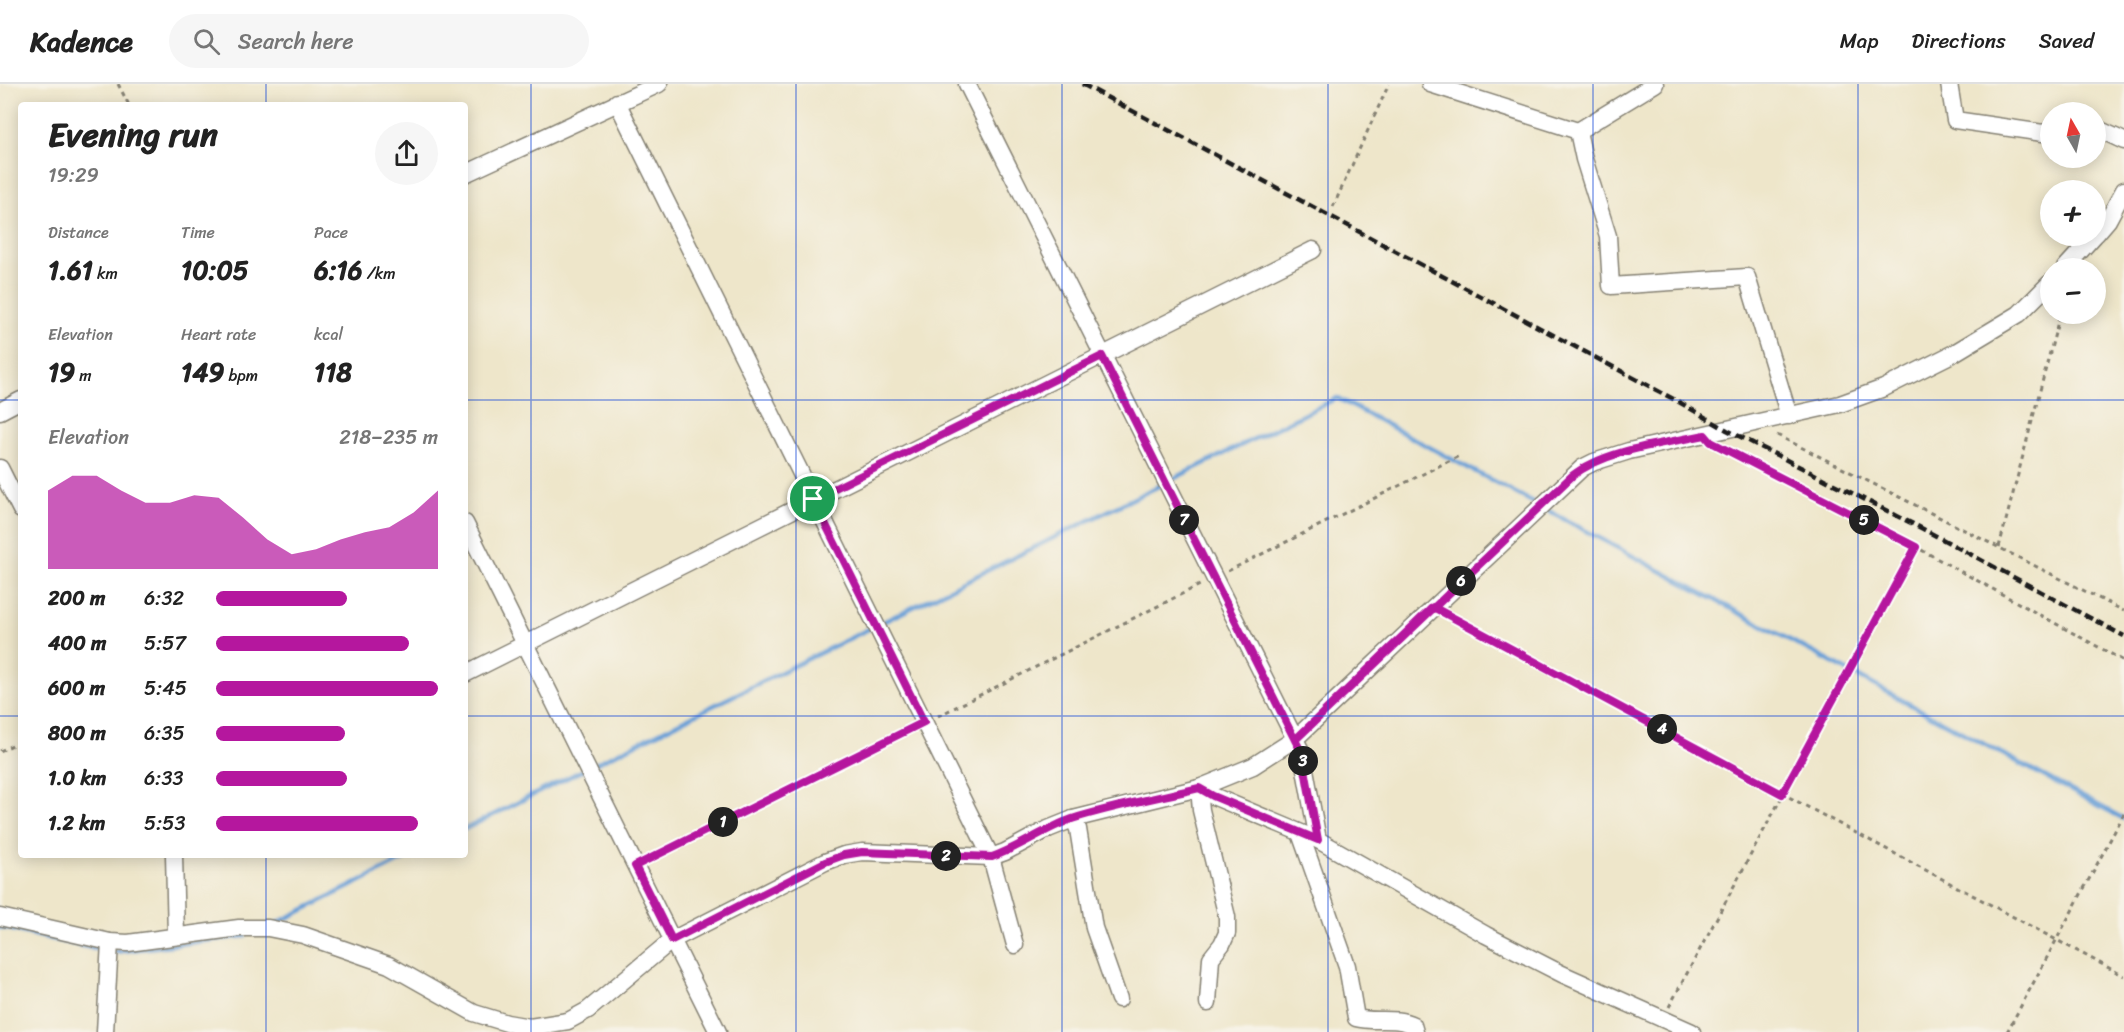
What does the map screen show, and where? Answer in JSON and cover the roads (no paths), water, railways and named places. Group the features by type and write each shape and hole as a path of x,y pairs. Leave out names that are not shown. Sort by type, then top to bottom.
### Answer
{"street":[{"path":"468,173 659,84"},
{"path":"968,84 1302,753 1318,840"},
{"path":"1430,84 1578,131 1655,84"},
{"path":"1949,84 1955,120 2040,134"},
{"path":"617,102 992,857 1015,945"},
{"path":"1578,131 1584,159 1608,236 1611,286 1747,277 1789,416"},
{"path":"2106,133 2124,141"},
{"path":"2106,222 2124,190"},
{"path":"2074,258 2085,246"},
{"path":"468,673 1313,250"},
{"path":"0,917 110,942 128,943 239,928 268,928 303,935 389,965 474,1013 530,1027 568,1021 588,1010 672,940 825,862 844,855 862,852 992,857 1073,819 1199,788 1253,766 1295,740 1582,468 1620,454 1839,404 1884,388 1954,353 2019,314 2040,293"},
{"path":"0,411 18,402"},
{"path":"0,468 18,504"},
{"path":"468,529 718,1032"},
{"path":"1199,788 1318,840 1486,935 1562,974 1692,1032"},
{"path":"1199,788 1201,810 1227,917 1227,933 1211,958 1208,1003"},
{"path":"1073,819 1078,829 1094,928 1119,999"},
{"path":"1300,832 1347,966 1356,1018 1404,1020 1413,1025 1415,1032"},
{"path":"174,858 176,936"},
{"path":"105,1032 110,942"}],"waterway":[{"path":"591,766 1337,398 1538,505"},
{"path":"1545,509 2124,819"},
{"path":"468,828 583,770"},
{"path":"275,924 407,858"},
{"path":"0,927 105,951"},
{"path":"114,952 245,936"}],"railway":[{"path":"1082,84 1679,402 1727,430 1923,529 2124,636"}]}
